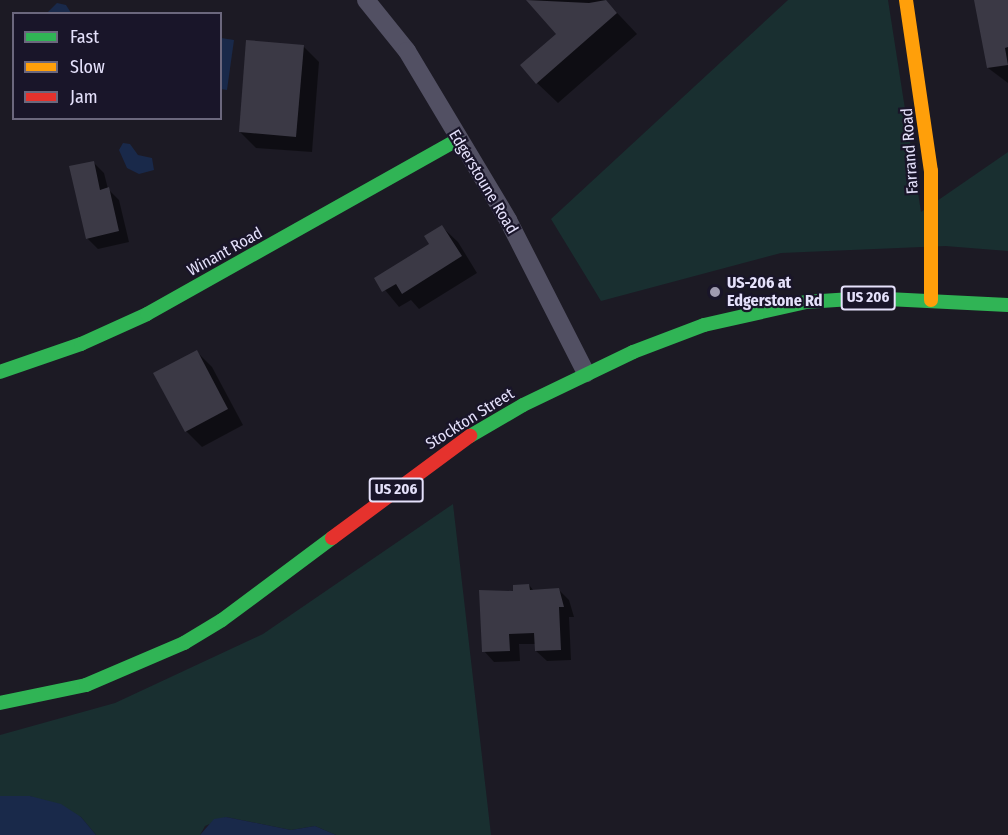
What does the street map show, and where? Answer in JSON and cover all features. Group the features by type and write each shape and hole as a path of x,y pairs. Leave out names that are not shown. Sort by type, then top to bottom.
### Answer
{"main road":[{"name":"Farrand Road","path":"906,0 931,171 930,300"},
{"name":"Winant Road","path":"0,372 81,344 147,314 457,140"},
{"name":"Stockton Street","path":"0,703 87,685 184,643 222,620 460,441 585,373 704,325 757,310 867,298 1008,305"}],"street":[{"name":"Edgerstoune Road","path":"366,0 407,51 457,140 508,220 585,373"}],"green space":[{"path":"788,0 888,0 921,212 1008,152 1008,251 945,246 781,253 601,301 551,219"},
{"path":"453,504 491,835 336,835 315,826 291,830 226,817 205,826 200,835 96,835 81,817 30,796 0,796 0,735 115,703 263,634"}],"water":[{"path":"57,3 66,5 70,12 48,12"},
{"path":"222,38 234,40 227,90 222,89"},
{"path":"123,143 130,144 138,155 152,158 154,170 139,174 127,168 119,150"},
{"path":"0,796 30,796 61,804 81,817 96,835 0,835"},
{"path":"226,817 291,830 315,826 336,835 200,835 214,819"}],"building":[{"path":"526,0 589,3 606,0 617,13 536,84 520,65 556,34"},
{"path":"974,0 1008,0 1008,47 1005,48 1008,65 987,68"},
{"path":"246,40 304,45 296,137 239,132"},
{"path":"94,161 100,190 109,187 119,231 86,239 69,166"},
{"path":"442,225 462,256 402,294 396,284 382,292 374,278 429,244 424,236"},
{"path":"197,350 228,409 185,432 153,373"},
{"path":"529,584 530,590 559,588 564,607 559,607 561,650 535,651 534,633 509,634 510,651 482,652 479,590 513,591 513,585"}],"traffic: fast":[{"path":"0,372 81,344 147,314 457,140"},
{"path":"470,436 523,405 633,352 704,325 806,302 867,298 1008,305"},
{"path":"0,703 86,685 184,643 222,620 332,538"}],"traffic: slow":[{"path":"906,0 931,171 931,300"}],"traffic: jam":[{"path":"332,538 470,436"}],"place":[{"name":"US-206 at Edgerstone Rd","path":"715,292"}]}
